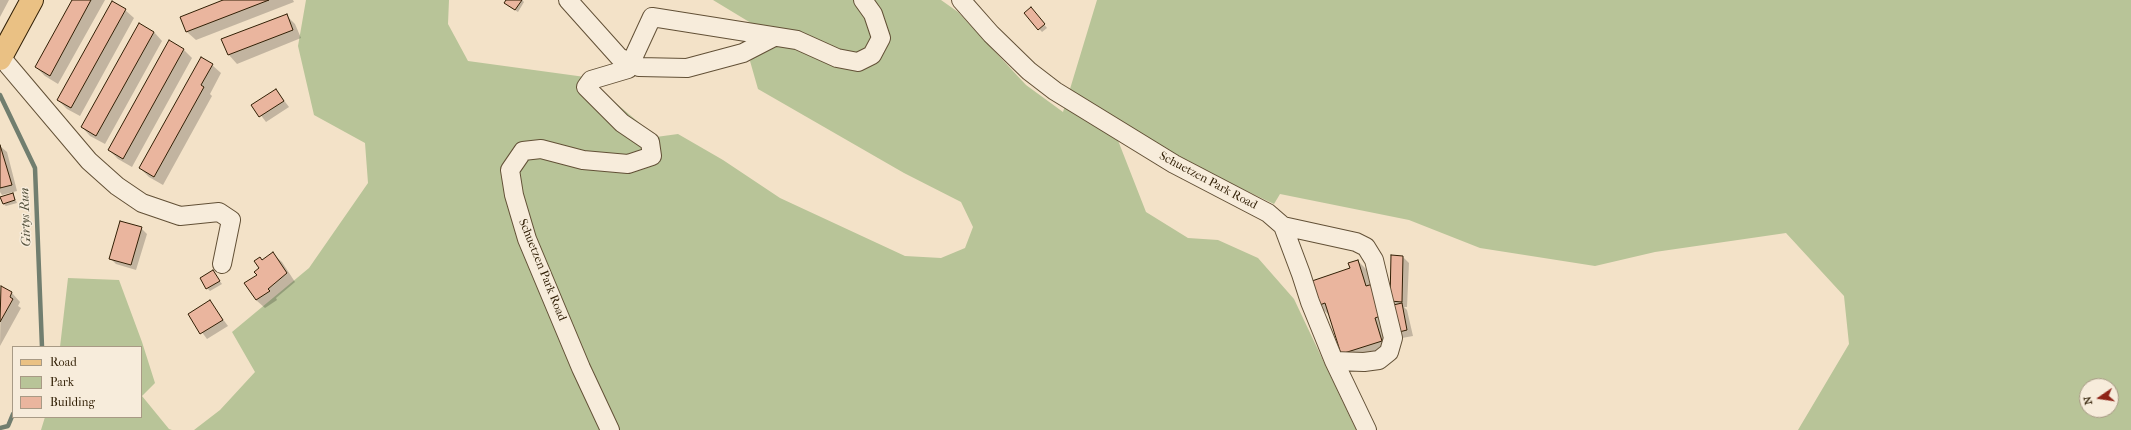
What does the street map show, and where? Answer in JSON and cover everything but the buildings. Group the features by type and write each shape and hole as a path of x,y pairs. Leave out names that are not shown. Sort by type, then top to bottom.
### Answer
{"main road":[{"path":"0,58 32,0"}],"lane":[{"path":"568,0 619,57 639,67 687,68 744,53 774,37"},
{"path":"632,64 652,17 797,40 837,58 858,62 872,55 881,38 873,14 863,0"},
{"name":"Schuetzen Park Road","path":"962,0 996,40 1029,71 1055,91 1174,164 1268,213 1283,226 1310,302 1334,361 1367,430"},
{"path":"0,58 89,161 117,186 142,203 180,216 219,212 231,220 222,264"},
{"name":"Schuetzen Park Road","path":"610,430 581,368 527,239 514,195 510,170 523,151 541,148 583,160 628,164 652,156 650,142 622,123 586,87 591,80 619,73 628,69 632,64"},
{"path":"1283,226 1356,242 1366,247 1374,260 1393,338 1389,352 1379,360 1364,362 1334,361"}],"green space":[{"path":"306,0 449,0 448,24 468,61 585,77 656,137 678,134 723,160 780,198 905,256 941,258 965,248 973,227 961,202 904,173 758,89 750,61 774,37 713,0 941,0 958,12 1026,85 1063,112 1097,0 2131,0 2131,430 1798,430 1849,344 1844,296 1786,233 1655,252 1595,266 1480,248 1409,220 1280,194 1274,204 1181,160 1110,120 1146,212 1188,238 1218,240 1258,258 1294,299 1356,430 194,430 220,410 255,372 232,332 309,268 368,183 365,143 314,115 298,46"},
{"path":"68,278 119,280 142,342 155,383 142,396 142,346 60,346"},
{"path":"142,396 169,429 172,430 41,430 45,418 142,418"}],"waterway":[{"name":"Girtys Run","path":"0,95 35,168 42,346"},
{"name":"Girtys Run","path":"0,428 8,426 12,416"}]}
